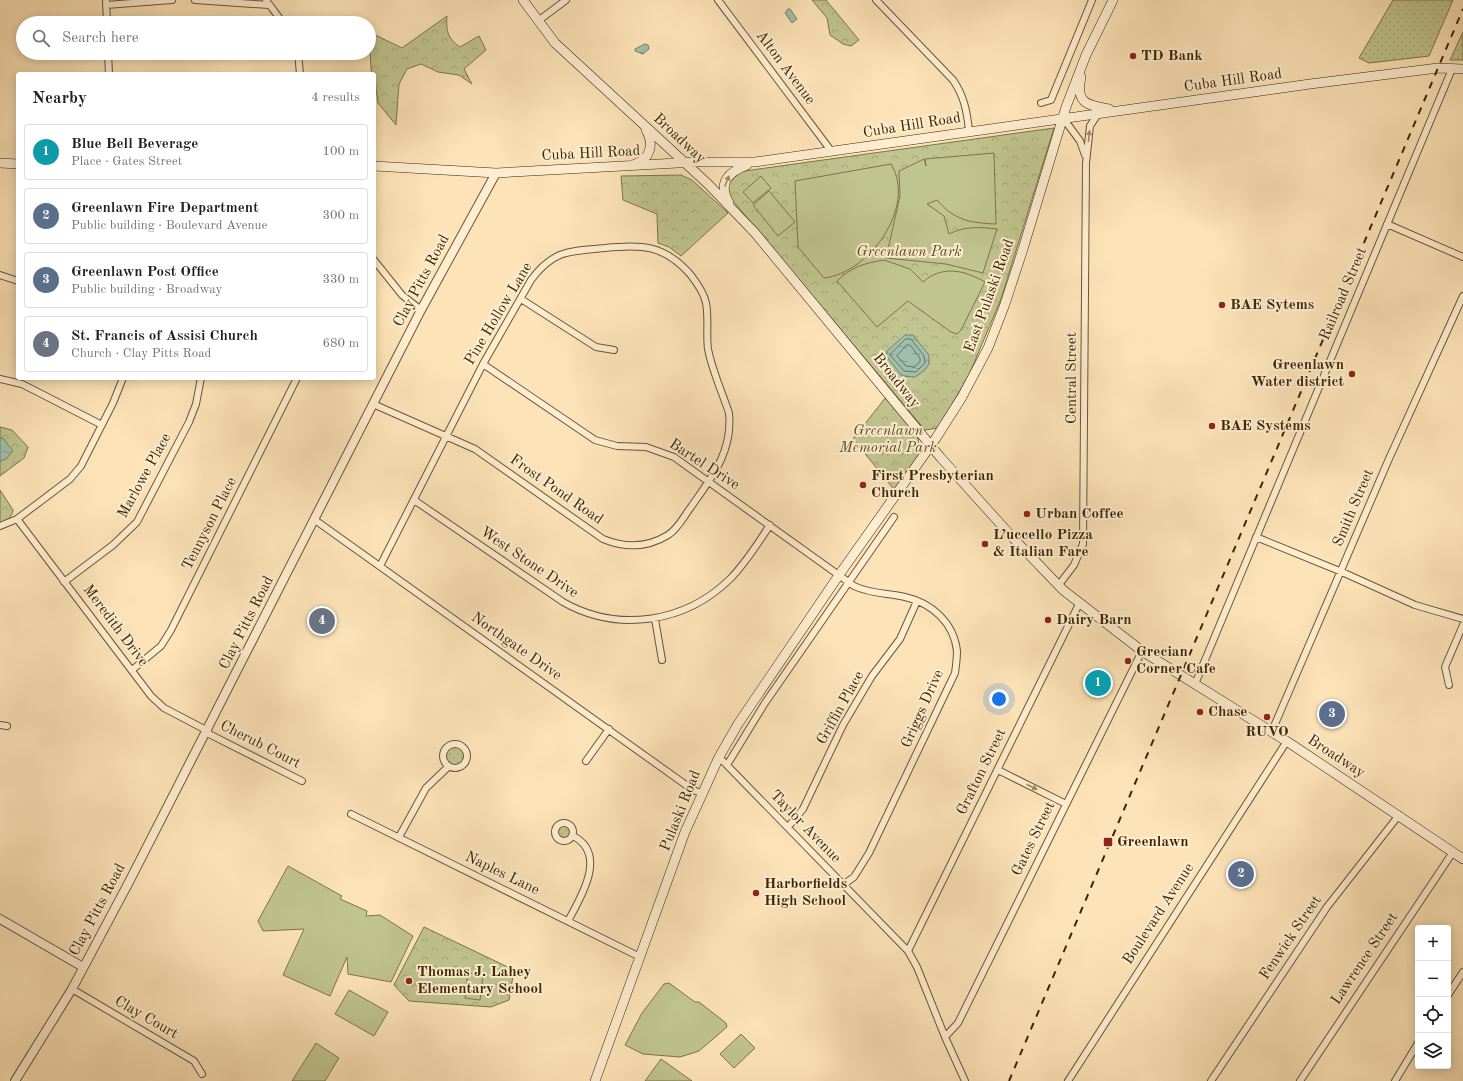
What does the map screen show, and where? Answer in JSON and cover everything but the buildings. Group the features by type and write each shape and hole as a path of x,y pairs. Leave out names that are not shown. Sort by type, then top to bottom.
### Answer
{"main road":[{"name":"Broadway","path":"523,0 555,43 685,163 756,233 931,446 1058,586 1079,604 1142,651 1272,731 1463,859"},
{"name":"East Pulaski Road","path":"839,575 931,446 962,397 996,328 1023,249 1063,118 1086,55 1113,0"},
{"path":"1086,55 1079,83 1083,101 1091,106 1116,111"},
{"name":"Cuba Hill Road","path":"376,166 496,173 632,165 755,162 1099,113 1438,68 1463,69"},
{"path":"632,165 644,160 650,151 650,137 642,124"},
{"path":"737,214 725,196 725,183 730,174 735,170 755,162"},
{"path":"0,163 16,164"},
{"name":"Pulaski Road","path":"595,1081 685,832 718,757 738,724 839,575"}],"street":[{"path":"107,16 106,3 172,0"},
{"path":"195,0 267,2 278,16"},
{"path":"538,21 566,0"},
{"name":"Alton Avenue","path":"718,0 832,152"},
{"path":"876,0 957,86 966,104 969,131"},
{"path":"1041,103 1051,100 1092,0"},
{"path":"108,60 109,72"},
{"path":"299,60 300,72"},
{"name":"Railroad Street","path":"1195,684 1452,69"},
{"name":"Central Street","path":"1058,586 1074,565 1082,548 1084,534 1086,163 1090,126 1092,121 1099,113"},
{"name":"Central Street","path":"1063,118 1080,141 1084,150 1086,163"},
{"name":"Clay Pitts Road","path":"15,1081 72,989 207,732 421,310 496,173"},
{"path":"1387,224 1463,257"},
{"name":"Pine Hollow Lane","path":"380,566 483,364 521,300 531,280 549,260 558,255 576,250 621,246 657,249 672,256 697,283 705,301 708,318 708,348 729,413 730,424 727,446 723,458 709,482"},
{"path":"376,264 402,295 421,310"},
{"path":"0,275 16,280"},
{"name":"Smith Street","path":"1272,731 1342,572 1388,461 1463,296"},
{"path":"521,300 596,347 614,350"},
{"name":"Bartel Drive","path":"483,364 595,440 617,446 646,447 674,457 839,575"},
{"path":"0,379 22,384 102,425"},
{"path":"0,526 17,519 70,478 81,466 122,385 123,380"},
{"name":"Marlowe Place","path":"64,582 113,545 137,522 189,422 196,404 201,380"},
{"name":"Tennyson Place","path":"132,670 161,646 171,630 296,380"},
{"name":"Frost Pond Road","path":"373,404 475,449 588,529 617,545 634,546 648,544 669,534 709,482"},
{"name":"West Stone Drive","path":"414,500 576,610 611,620 634,621 655,619 690,608 719,588 742,564 770,525"},
{"path":"727,765 765,703 894,517"},
{"name":"Meredith Drive","path":"17,519 151,696 164,708 207,732"},
{"name":"Northgate Drive","path":"315,520 694,790 701,793"},
{"path":"1256,537 1342,572 1415,605 1463,619"},
{"name":"Griggs Drive","path":"839,575 871,593 906,597 932,609 944,619 954,635 957,652 955,673 869,853 854,877 843,885"},
{"name":"Griffin Place","path":"788,827 804,809 843,725 872,676 900,639 917,601"},
{"name":"Grafton Street","path":"908,951 1079,604"},
{"path":"655,619 662,660"},
{"path":"1449,685 1444,667 1463,625"},
{"name":"Gates Street","path":"945,1037 958,1023 1142,651"},
{"path":"0,725 7,726"},
{"path":"586,761 609,729"},
{"name":"Cherub Court","path":"207,732 302,781"},
{"name":"Boulevard Avenue","path":"1068,1081 1287,741"},
{"path":"451,744 460,744 467,754 466,761 456,768 448,767 443,760 443,752 451,744"},
{"name":"Taylor Avenue","path":"718,757 908,951 917,967 945,1037 965,1081"},
{"path":"399,837 426,788 448,767"},
{"path":"998,770 1066,804"},
{"name":"Naples Lane","path":"352,814 640,957"},
{"name":"Fenwick Street","path":"1211,1081 1327,906 1399,815"},
{"path":"568,921 587,886 590,869 589,855 585,846 580,840 573,836"},
{"name":"Lawrence Street","path":"1300,1081 1453,852"},
{"path":"0,919 83,967"},
{"path":"1451,990 1463,972"},
{"name":"Clay Court","path":"72,989 194,1061 202,1074"},
{"path":"1395,1081 1415,1048"}],"green space":[{"path":"812,0 826,0 859,40 851,46 843,44 830,35 827,18"},
{"path":"1393,0 1453,0 1429,56 1369,63 1359,58"},
{"path":"447,16 448,33 456,44 460,47 479,36 486,50 464,69 472,84 459,75 438,72 421,64 407,69 399,84 396,125 378,103 376,72 372,72 371,60 376,60 376,35 402,48"},
{"path":"1463,32 1463,60 1450,60"},
{"name":"Greenlawn Park","path":"1054,128 1001,299 969,375 938,428 925,430 728,195 727,182 737,172"},
{"path":"994,153 996,224 978,223 963,219 943,207 937,200 927,204 944,216 949,234 955,231 972,228 997,229 983,273 946,264 886,258 900,196 899,171 924,159 926,166 925,159"},
{"path":"891,164 897,181 898,199 893,218 884,235 872,251 857,264 841,273 824,278 798,247 795,181"},
{"path":"681,175 692,180 728,213 681,256 669,247 658,243 657,214 623,200 621,176"},
{"path":"761,176 771,188 753,203 743,192"},
{"path":"769,191 795,222 778,236 753,205"},
{"path":"884,260 910,269 923,282 938,273 953,271 961,272 985,282 961,330 957,334 951,332 908,301 877,327 837,281 842,276 859,266"},
{"name":"Greenlawn Memorial Park","path":"886,397 918,435 919,459 896,492 853,439"},
{"path":"0,427 12,430 28,447 24,458 0,476"},
{"path":"0,490 13,510 12,515 9,518 0,523"},
{"path":"455,746 462,749 465,756 462,763 455,766 448,763 445,756 448,749"},
{"path":"564,824 571,829 572,832 567,839 564,840 557,835 556,832 561,825"},
{"path":"288,866 342,896 340,899 367,911 366,916 380,915 413,936 391,982 348,974 347,957 330,996 283,975 304,929 263,931 258,921"},
{"path":"424,927 514,970 509,1000 491,1007 409,1001 394,985"},
{"path":"468,973 483,975 480,1000 465,998"},
{"path":"669,983 695,1002 699,1002 726,1023 727,1027 699,1051 680,1057 643,1054 625,1045 642,1013 664,984"},
{"path":"349,990 388,1012 374,1036 335,1014"},
{"path":"741,1034 755,1048 734,1068 720,1054"},
{"path":"316,1043 339,1058 325,1081 292,1081"},
{"path":"661,1059 692,1081 645,1081"}],"water":[{"path":"788,9 790,9 797,19 792,23 785,13"},
{"path":"645,44 648,45 649,49 643,54 635,51 635,49"},
{"path":"905,335 913,335 929,355 929,364 925,370 915,377 902,376 886,356 887,351"},
{"path":"0,438 3,438 13,451 6,459 0,461"}],"railway":[{"path":"1009,1081 1463,9"}],"place":[{"name":"TD Bank","path":"1133,56"},
{"name":"BAE Sytems","path":"1222,305"},
{"name":"Greenlawn Water district","path":"1352,374"},
{"name":"BAE Systems","path":"1212,426"},
{"name":"First Presbyterian Church","path":"863,485"},
{"name":"Urban Coffee","path":"1027,514"},
{"name":"L’uccello Pizza & Italian Fare","path":"985,544"},
{"name":"Dairy Barn","path":"1048,620"},
{"name":"St. Francis of Assisi Church","path":"322,621"},
{"name":"Grecian Corner Cafe","path":"1128,661"},
{"name":"Blue Bell Beverage","path":"1098,683"},
{"name":"Chase","path":"1200,712"},
{"name":"Greenlawn Post Office","path":"1332,714"},
{"name":"RUVO","path":"1267,717"},
{"name":"Greenlawn","path":"1108,842"},
{"name":"Greenlawn Fire Department","path":"1241,874"},
{"name":"Harborfields High School","path":"756,893"},
{"name":"Thomas J. Lahey Elementary School","path":"409,981"}]}
